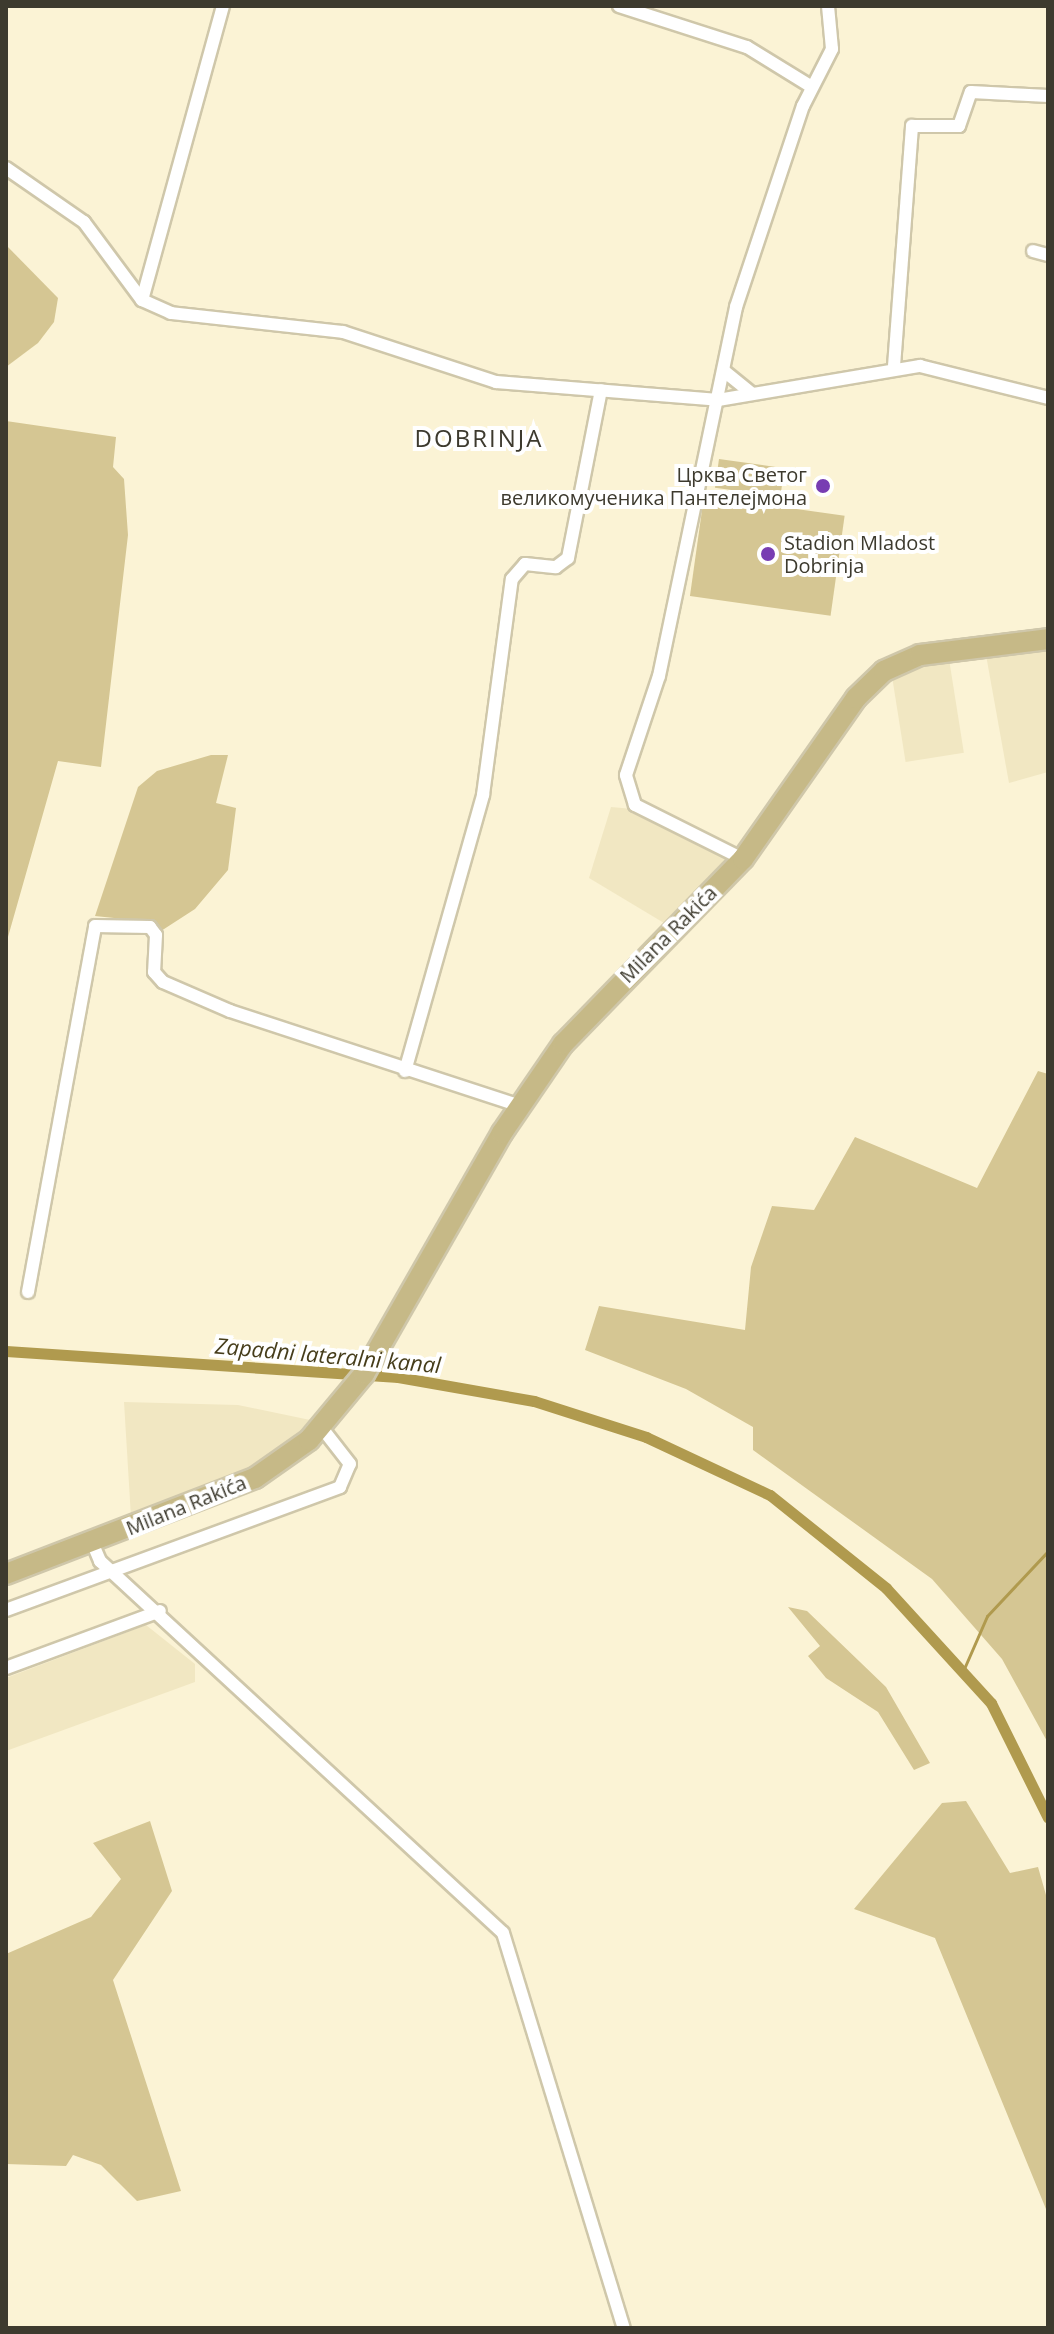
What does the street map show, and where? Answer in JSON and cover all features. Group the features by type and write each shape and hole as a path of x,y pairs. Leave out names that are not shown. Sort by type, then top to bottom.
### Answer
{"main road":[{"name":"Milana Rakića","path":"6,1574 255,1478 322,1428 379,1351 521,1106 585,1019 743,859 856,698 884,671 920,655 1048,639"}],"street":[{"path":"142,300 223,6"},
{"path":"619,6 747,47 812,87"},
{"path":"743,859 635,805 626,775 659,676 736,307 812,87 832,49 828,6"},
{"path":"894,366 912,126 959,126 971,92 1048,96"},
{"path":"6,168 84,222 142,300 184,316 343,332 496,382 718,400 894,366 943,370 1048,398"},
{"path":"1033,251 1048,255"},
{"path":"724,371 755,395"},
{"path":"405,1071 483,795 512,579 525,564 556,567 568,558 601,390"},
{"path":"28,1292 95,926 150,927 156,935 154,972 163,982 405,1071 521,1106"},
{"path":"6,1610 340,1487 350,1464 322,1428"},
{"path":"92,1542 100,1561 160,1611 503,1933 624,2328"},
{"path":"6,1668 160,1611"}],"shaded area":[{"path":"6,245 58,298 54,322 38,343 6,367"},
{"path":"6,421 116,437 113,467 124,479 128,535 101,767 58,761 6,944"},
{"path":"719,459 784,468 780,497 715,488"},
{"name":"Stadion Mladost Dobrinja","path":"704,496 845,516 831,616 690,596"},
{"path":"1046,646 1048,772 1009,783 986,655"},
{"path":"949,659 964,753 906,762 891,668"},
{"path":"211,755 228,755 216,803 236,808 228,870 195,909 161,931 152,922 95,916 138,787 157,771"},
{"path":"611,807 633,809 733,856 664,923 589,878"},
{"path":"1038,1071 1048,1074 1048,1743 1002,1659 932,1579 753,1450 753,1427 686,1389 585,1350 599,1306 745,1330 751,1267 772,1206 814,1210 855,1137 977,1188"},
{"path":"124,1402 238,1405 315,1421 239,1478 131,1517"},
{"path":"788,1607 807,1611 886,1687 930,1763 914,1770 878,1712 826,1678 808,1656 820,1646"},
{"path":"146,1625 195,1664 195,1682 6,1751 6,1678"},
{"path":"966,1801 1010,1873 1038,1867 1048,1902 1048,2214 935,1938 854,1909 942,1803"},
{"path":"150,1821 172,1891 113,1980 181,2191 137,2201 101,2165 73,2155 66,2166 6,2164 6,1954 91,1917 121,1879 93,1843"}],"waterway":[{"name":"Zapadni lateralni kanal","path":"6,1351 398,1377 534,1401 646,1437 770,1495 886,1588 991,1703 1048,1818"},
{"path":"963,1671 987,1616 1048,1551"}],"place":[{"name":"Црква Светог великомученика Пантелејмона","path":"823,486"},
{"name":"Stadion Mladost Dobrinja","path":"768,554"}],"district":[{"name":"DOBRINJA","path":"479,438"}]}
